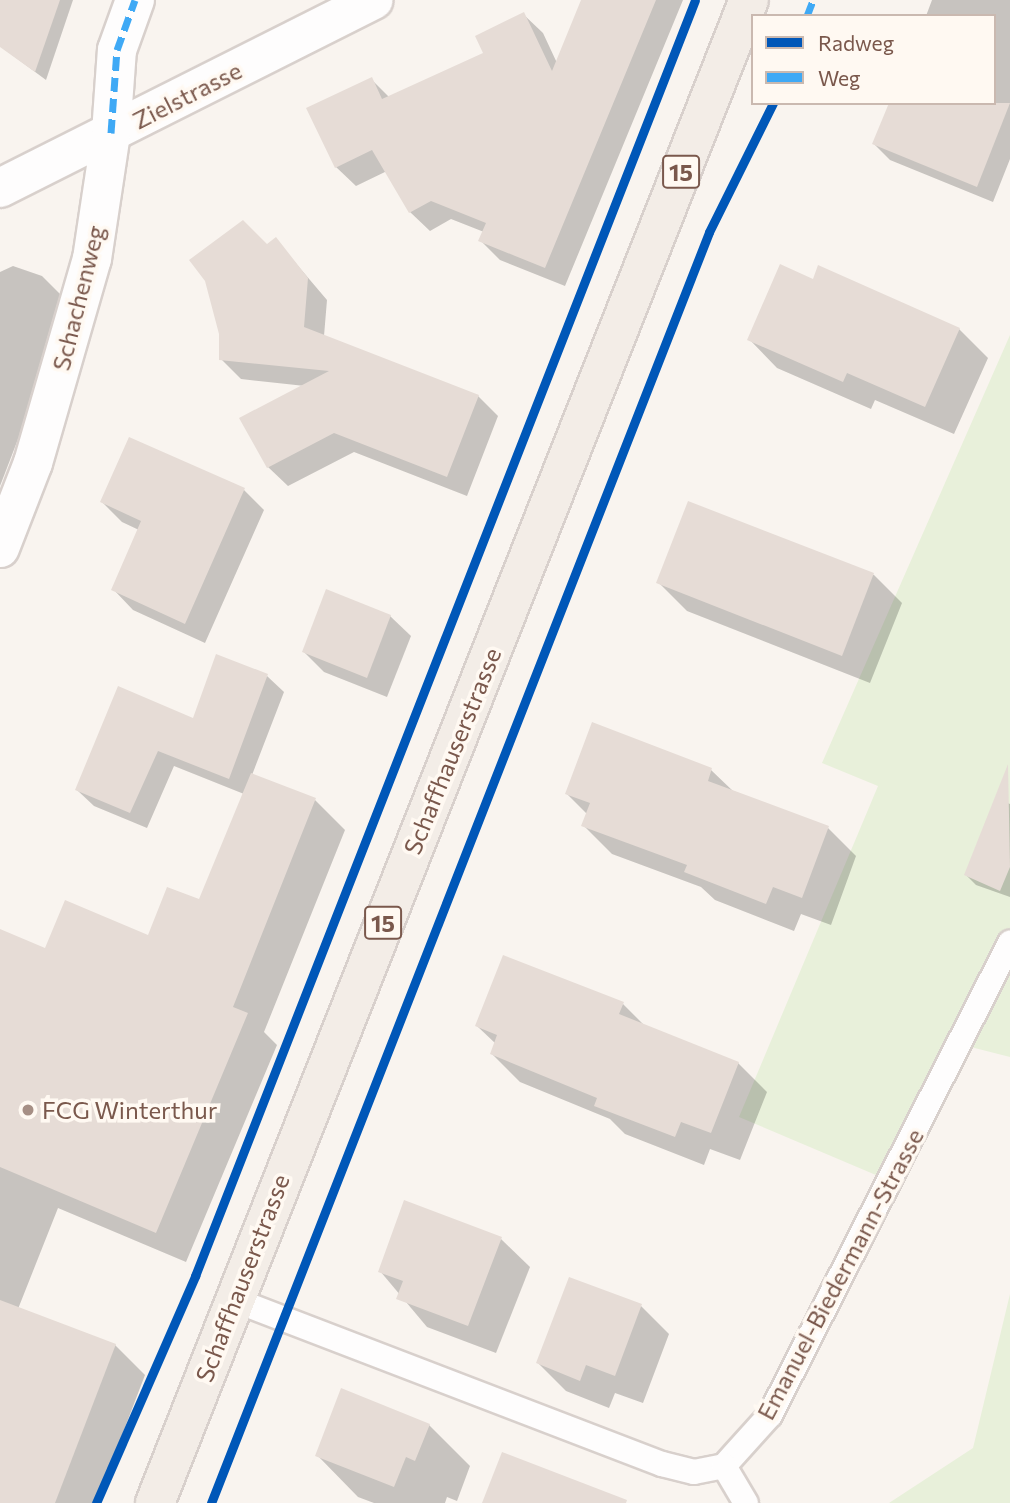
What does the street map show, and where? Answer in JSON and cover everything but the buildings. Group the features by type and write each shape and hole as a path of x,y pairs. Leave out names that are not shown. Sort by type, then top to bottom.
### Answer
{"main road":[{"name":"Schaffhauserstrasse","path":"155,1503 232,1299 749,0"}],"street":[{"name":"Schachenweg","path":"0,548 33,463 92,259 111,133 117,50 135,0"},
{"name":"Zielstrasse","path":"0,188 373,0"}],"lane":[{"name":"Emanuel-Biedermann-Strasse","path":"724,1466 770,1415 1010,943"},
{"path":"232,1299 662,1464 694,1472 724,1466 746,1503"}],"green space":[{"path":"1010,335 1010,1057 959,1044 890,1181 739,1117 878,786 822,763"},
{"path":"1010,1294 1010,1503 889,1503 973,1448"}],"marked path":[{"path":"111,133 117,50 135,0"},
{"path":"808,14 813,0"}],"cycle path":[{"path":"96,1503 195,1276 695,0"},
{"path":"211,1503 709,232 772,105"}],"place":[{"name":"FCG Winterthur","path":"28,1110"}]}
